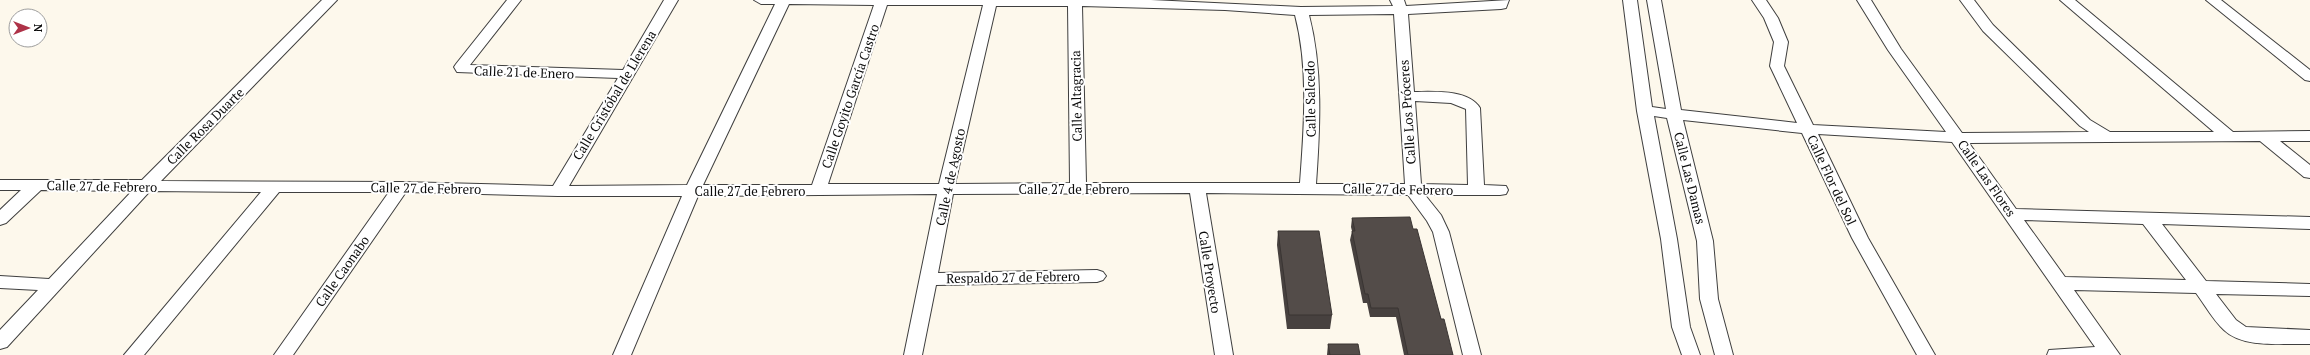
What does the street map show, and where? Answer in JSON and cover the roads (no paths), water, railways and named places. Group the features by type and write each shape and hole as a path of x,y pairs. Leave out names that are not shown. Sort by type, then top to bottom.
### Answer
{"street":[{"name":"Calle Rosa Duarte","path":"0,342 145,187 330,0"},
{"name":"Calle 21 de Enero","path":"514,0 461,67 462,69 626,74"},
{"name":"Calle Cristóbal de Llerena","path":"558,191 671,0"},
{"path":"761,0 1225,3 1301,11 1399,5 1501,2"},
{"path":"622,355 692,191 784,0"},
{"path":"1630,0 1645,111 1669,240 1681,327 1691,355"},
{"name":"Calle Las Damas","path":"1654,0 1674,114 1705,241 1709,299 1724,355"},
{"name":"Calle Flor del Sol","path":"1759,0 1771,18 1781,42 1777,66 1860,238 1926,355"},
{"name":"Calle Las Flores","path":"1864,0 1895,50 1959,138 2111,354"},
{"path":"1967,0 1993,33 2085,123 2108,138"},
{"path":"2067,0 2230,137"},
{"path":"2213,0 2310,77"},
{"name":"Calle Goyito García Castro","path":"818,190 882,1"},
{"name":"Calle 4 de Agosto","path":"913,355 930,279 946,190 991,1"},
{"name":"Calle Altagracia","path":"1075,2 1078,190"},
{"name":"Calle Los Próceres","path":"1399,5 1413,190"},
{"name":"Calle Salcedo","path":"1301,11 1309,42 1312,130 1308,188"},
{"path":"1633,18 1658,21"},
{"path":"1406,96 1461,99 1469,103 1473,108 1476,190"},
{"path":"1645,111 1809,130 1959,138 2310,136"},
{"path":"2265,137 2310,173"},
{"name":"Calle 27 de Febrero","path":"0,185 145,187 401,187 558,191 1078,190 1197,188 1500,190"},
{"path":"0,219 36,186"},
{"path":"133,355 275,186"},
{"name":"Calle Caonabo","path":"283,355 401,187"},
{"name":"Calle Proyecto","path":"1197,188 1224,355"},
{"path":"1413,190 1435,219 1441,232 1472,355"},
{"path":"2012,214 2310,223"},
{"path":"2148,218 2230,325 2240,332 2310,337"},
{"name":"Respaldo 27 de Febrero","path":"930,279 1097,276"},
{"path":"0,282 53,285"},
{"path":"2061,283 2310,290"},
{"path":"2056,355 2111,354"}]}
